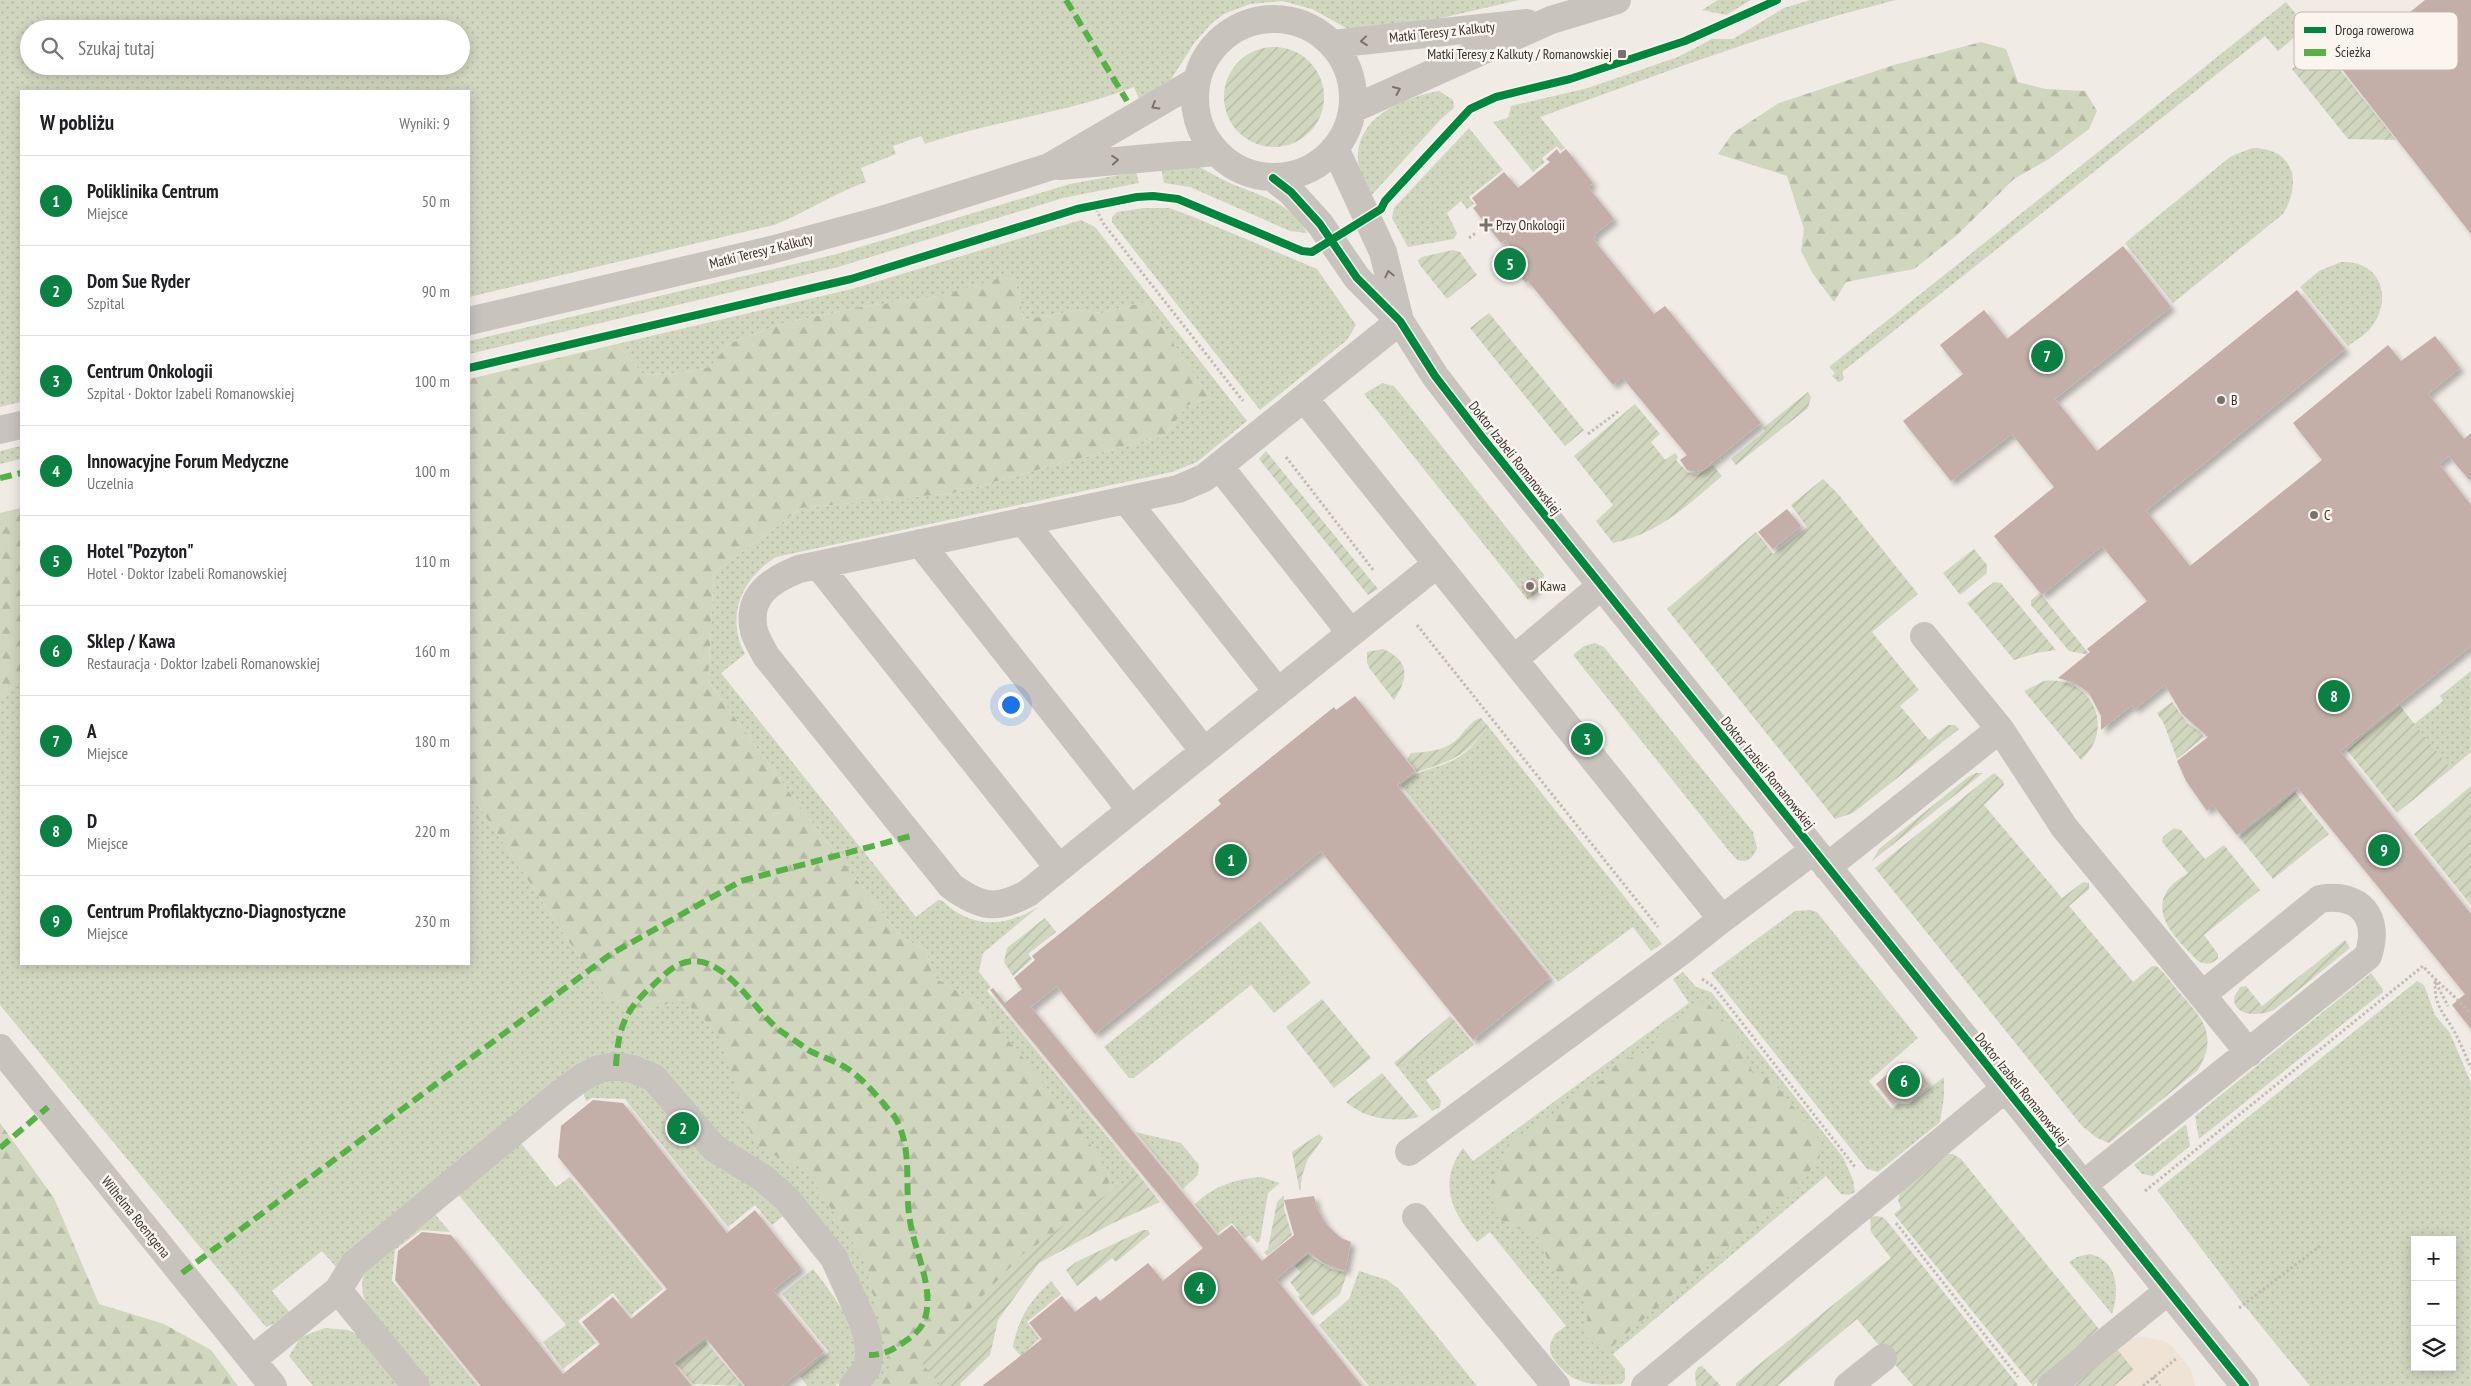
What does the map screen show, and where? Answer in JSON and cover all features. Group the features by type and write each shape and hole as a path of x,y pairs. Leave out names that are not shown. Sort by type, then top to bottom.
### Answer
{"street":[{"name":"Matki Teresy z Kalkuty","path":"1353,110 1551,20 1617,0"},
{"path":"1274,18 1293,21 1313,29 1333,44 1346,64 1352,82 1353,110 1346,133 1336,148 1312,168 1301,173 1273,178 1256,176 1240,170 1215,152 1202,134 1196,117 1194,99 1196,81 1208,53 1220,39 1236,28 1257,20 1274,18"},
{"name":"Matki Teresy z Kalkuty","path":"1333,44 1551,20"},
{"name":"Matki Teresy z Kalkuty","path":"1049,167 1196,81"},
{"name":"Doktor Izabeli Romanowskiej","path":"1336,148 1353,190 1383,252 1400,321"},
{"name":"Matki Teresy z Kalkuty","path":"470,321 762,252 856,227 1049,167 1215,152"},
{"name":"Doktor Izabeli Romanowskiej","path":"1273,178 1291,192 1320,224 1357,278 1400,321 1441,384 1601,586 2007,1088 2243,1385"},
{"path":"1400,321 1204,478 1178,489 818,565 778,577 762,592 753,612 754,632 772,664 952,886 971,900 993,905 1011,903 1028,893 1437,564"},
{"path":"1304,398 1722,919"},
{"path":"0,430 20,425"},
{"path":"1219,466 1351,633"},
{"path":"1126,500 1278,692"},
{"path":"1023,522 1204,751"},
{"path":"920,543 1131,810"},
{"path":"818,565 1059,868"},
{"path":"1514,659 1601,586"},
{"path":"1924,636 2000,729 2064,827 2249,1053"},
{"path":"1409,1152 1679,954 1722,919 1821,859 2000,729"},
{"path":"2083,1185 2368,956 2373,941 2373,926 2364,910 2350,899 2335,896 2320,899 2202,995"},
{"name":"Wilhelma Roentgena","path":"0,1048 273,1386"},
{"path":"252,1360 338,1290 354,1264 561,1093 582,1077 599,1069 616,1066 654,1078 670,1094 714,1148 763,1178 786,1198 834,1258 868,1339 869,1355 866,1368 853,1386"},
{"path":"1660,1382 1874,1196 2007,1088"},
{"path":"1416,1217 1556,1386"},
{"path":"338,1290 416,1386"},
{"path":"2051,1386 2168,1291"},
{"path":"1848,1386 1883,1358"}],"path":[{"path":"1094,204 1103,223 1395,598 1694,973 1714,987 1846,1154 1874,1196 2020,1378"},
{"path":"1469,238 1477,232"},
{"path":"1588,434 1619,410"},
{"path":"1720,461 1728,455"},
{"path":"2145,1191 2423,966 2471,1014"},
{"path":"2435,980 2448,1006"},
{"path":"2435,980 2434,996 2440,1011 2456,1034 2471,1068"},
{"path":"2239,1308 2320,1246"},
{"path":"2143,1386 2180,1356"},
{"path":"2153,1378 2160,1386"}],"green space":[{"path":"0,0 1519,0 1394,29 1348,29 1312,9 1282,1 1250,4 1224,14 1212,23 1195,42 1170,81 1140,101 1134,87 1082,104 977,129 925,144 921,136 893,146 896,154 861,168 866,182 774,225 470,297 470,90 20,90 20,402 0,407"},
{"path":"1718,0 1751,0 1726,15 1702,10"},
{"path":"1810,0 1896,0 1761,39 1540,117 1565,148 1561,151 1557,146 1542,158 1545,162 1533,172 1493,122 1508,118 1511,106 1588,88 1678,57 1712,39 1733,39 1784,8"},
{"path":"2286,2 2294,12 2294,38 2278,51 2265,36 1842,372 1844,378 1842,381 1838,382 1832,376 1835,373 1829,367"},
{"path":"1981,42 2006,49 2018,82 2046,89 2085,91 2097,111 2089,129 2049,159 2014,179 1957,235 1914,269 1846,282 1834,302 1813,274 1801,251 1804,229 1787,176 1718,154 1733,133 1779,103 1894,65"},
{"path":"1274,47 1293,50 1310,61 1321,78 1324,97 1321,116 1310,133 1293,144 1274,147 1255,144 1238,133 1227,116 1224,97 1227,78 1238,61 1255,50"},
{"path":"2294,67 2294,70 2340,70 2396,140 2348,139 2292,69"},
{"path":"1439,91 1453,100 1454,108 1441,119 1369,198 1358,165 1361,139 1367,128 1377,118 1400,103"},
{"path":"1469,128 1503,170 1469,197 1474,204 1467,209 1461,201 1447,213 1457,233 1454,239 1408,247 1392,218 1394,208"},
{"path":"2252,148 2278,154 2291,169 2293,179 2292,191 2283,214 2173,303 2125,243 2230,157"},
{"path":"1194,165 1232,184 1274,201 1292,214 1307,233 1290,231 1190,187 1164,183 1161,166"},
{"path":"1136,172 1139,183 1063,198 838,267 470,354 470,341 837,254 1070,184"},
{"path":"1144,208 1169,208 1317,269 1356,325 1347,340 1260,410 1112,222 1112,217 1117,212"},
{"path":"1081,220 1095,227 1247,421 1197,462 1172,472 776,557 754,576 740,599 737,612 737,626 739,640 745,654 721,673 916,917 938,900 941,900 964,916 988,922 1001,922 1013,919 1038,907 983,953 979,972 991,987 987,991 1137,1173 1111,1194 1108,1172 978,1003 935,978 925,949 902,938 806,815 708,681 714,573 801,508 953,493 1166,435 1186,406 1210,398 1145,302 1102,313 1078,310 1024,320 1014,275 939,296 861,307 783,323 728,344 710,367 680,373 644,375 617,344 852,289"},
{"path":"1453,250 1460,252 1477,275 1447,299 1419,264 1418,260 1422,257"},
{"path":"2341,262 2354,263 2365,267 2373,273 2379,282 2382,292 2379,315 2370,329 2348,346 2300,287 2319,271"},
{"path":"1014,274 1024,320 1078,310 1102,313 1145,302 1210,398 1186,406 1166,435 953,493 801,508 714,573 708,681 806,815 902,938 925,949 935,978 978,1003 1080,1128 1108,1172 1111,1194 1106,1209 1039,1252 947,1386 877,1386 892,1371 865,1261 806,1170 755,1146 718,1032 683,1000 647,1009 608,1000 470,793 470,379 617,344 644,375 680,373 710,367 728,344 783,323 861,307 938,296"},
{"path":"1489,313 1584,430 1565,446 1470,328"},
{"path":"1382,383 1394,386 1544,575 1540,590 1528,600 1364,394"},
{"path":"1808,392 1811,397 1808,408 1736,465 1731,459 1765,431 1763,428"},
{"path":"1635,404 1660,434 1651,442 1665,460 1675,453 1678,457 1676,460 1687,472 1698,475 1713,465 1722,476 1672,517 1644,533 1613,543 1596,521 1613,505 1574,456"},
{"path":"20,446 20,459 0,464 0,451"},
{"path":"1266,451 1378,589 1368,595 1259,459"},
{"path":"1823,479 1839,495 1918,594 1872,632 1919,690 1900,706 1929,740 1948,725 1955,725 1959,729 1853,813 1835,819 1667,609 1756,532 1773,554 1807,527 1791,505"},
{"path":"20,508 20,680 0,696 0,513"},
{"path":"1974,549 1987,565 1987,573 1960,595 1943,573"},
{"path":"1994,582 2001,583 2056,650 2036,653 2014,660 1967,603"},
{"path":"2040,593 2090,655 2069,651 2031,605 2031,600"},
{"path":"1595,643 1604,647 1753,832 1757,848 1750,859 1744,861 1737,860 1729,851 1573,655 1584,646"},
{"path":"1383,649 1398,659 1404,670 1402,684 1394,700 1367,663 1367,652"},
{"path":"2471,671 2471,752 2451,769 2414,724 2443,701 2440,696"},
{"path":"20,680 20,965 470,965 470,793 608,1000 738,898 941,1386 869,1386 858,1279 851,1260 810,1209 719,1139 628,1057 336,1267 322,1251 272,1291 290,1313 276,1323 266,1327 0,1005 0,696"},
{"path":"2044,681 2061,681 2075,686 2086,695 2094,706 2098,719 2097,733 2092,747 2081,760 2024,691"},
{"path":"2172,702 2187,723 2204,737 2177,759 2164,724 2157,713"},
{"path":"2400,706 2451,769 2397,813 2347,750"},
{"path":"1481,718 1488,726 1480,737 1449,761 1417,772 1407,759 1411,753 1434,751 1449,745 1473,722"},
{"path":"1488,726 1662,944 1651,951 1633,927 1558,982 1401,785 1418,774 1447,763 1465,753"},
{"path":"1976,773 1983,773 1872,861 1879,849 1968,777"},
{"path":"1994,773 2003,781 2004,785 1984,805 2062,898 2083,882 2089,883 2089,889 2069,906 2133,982 2152,966 2156,966 2195,1010 2205,1028 2207,1047 2198,1070 2109,1143 2097,1138 2082,1126 1875,868"},
{"path":"2471,786 2471,905 2414,834"},
{"path":"2295,792 2329,834 2273,879 2239,837"},
{"path":"2174,828 2181,830 2205,859 2224,845 2260,890 2204,935 2218,954 2218,958 2211,963 2206,964 2198,961 2184,947 2170,929 2162,911 2163,901 2169,888 2188,873 2162,842 2163,837"},
{"path":"1810,910 1817,912 1918,1038 1869,1081 1892,1109 1898,1104 1909,1104 1944,1077 1944,1097 1940,1122 1878,1172 1867,1169 1711,973 1795,911"},
{"path":"1045,918 1056,932 1028,954 1032,959 1013,976 1004,962 1007,948"},
{"path":"1260,921 1311,983 1274,1013 1251,985 1134,1078 1129,1078 1104,1047"},
{"path":"2345,940 2350,948 2274,1010 2249,1014 2238,1009 2234,997 2240,987 2246,986 2262,1006"},
{"path":"1683,972 1696,987 1711,992 1843,1157 1853,1180 1855,1192 1849,1195 1841,1194 1826,1176 1613,1354 1625,1369 1625,1380 1621,1384 1604,1385 1588,1383 1567,1374 1551,1354 1550,1344 1555,1334 1566,1326 1490,1232 1477,1242 1468,1231 1455,1209 1451,1197 1449,1185 1451,1173 1455,1161 1463,1148 1473,1161 1689,1003 1673,979"},
{"path":"2371,973 2383,992 2199,1139 2195,1116"},
{"path":"2417,981 2424,985 2435,1015 2450,1033 2471,1083 2471,1386 2310,1386 2240,1300 2157,1190"},
{"path":"1322,999 1371,1058 1334,1088 1286,1027"},
{"path":"1705,1000 1737,1036 1753,1073 1771,1079 1818,1138 1820,1157 1797,1189 1605,1352 1585,1336 1588,1312 1579,1291 1550,1266 1539,1238 1498,1219 1489,1186 1504,1158 1509,1140 1555,1114 1579,1090 1605,1079 1617,1063 1651,1050 1662,1029"},
{"path":"1450,1016 1458,1025 1401,1071 1394,1063"},
{"path":"1458,1025 1474,1045 1426,1080 1441,1101 1440,1107 1432,1111 1401,1071"},
{"path":"1382,1073 1419,1117 1400,1120 1380,1118 1362,1112 1346,1102"},
{"path":"611,1077 639,1082 767,1197 783,1216 772,1225 755,1205 728,1227 625,1099 592,1098 586,1101 585,1089"},
{"path":"0,1123 54,1198 99,1304 164,1324 211,1350 238,1386 0,1386"},
{"path":"2186,1124 2190,1146 2153,1176 2142,1174 2134,1165"},
{"path":"1136,1132 1181,1143 1199,1165 1198,1175 1183,1189"},
{"path":"1319,1134 1323,1138 1307,1161 1302,1176 1300,1192 1292,1152"},
{"path":"520,1142 556,1187 570,1177 663,1289 631,1315 613,1293 578,1321 596,1343 563,1369 543,1342 566,1325 457,1193"},
{"path":"1946,1154 1953,1154 1961,1159 2099,1329 2033,1386 1894,1214 1901,1208 1898,1200 1900,1193"},
{"path":"1137,1173 1160,1202 1111,1224 1039,1263 998,1320 990,1355 960,1384 961,1386 941,1386 920,1361 1022,1255"},
{"path":"1261,1177 1280,1183 1268,1193 1260,1241 1257,1243 1250,1235 1245,1238 1232,1223 1218,1233 1195,1204 1210,1192 1225,1184"},
{"path":"1284,1195 1284,1209 1292,1235 1267,1256 1264,1252 1268,1249 1277,1202"},
{"path":"434,1213 450,1232 421,1230 395,1250 392,1281 478,1386 429,1386 367,1306 363,1294 364,1275 375,1260"},
{"path":"1876,1216 1886,1220 2017,1386 1913,1386 1857,1319 1777,1386 1736,1386 1736,1383 1891,1258 1871,1232 1870,1217"},
{"path":"1143,1230 1148,1230 1150,1234 1116,1262 1112,1258 1077,1286 1066,1270 1076,1262"},
{"path":"2089,1254 2099,1257 2111,1269 2116,1286 2112,1314 2069,1262 2077,1257"},
{"path":"1308,1255 1331,1269 1347,1273 1340,1294 1313,1316 1298,1297 1300,1295 1290,1282 1300,1272 1295,1266"},
{"path":"813,1269 830,1291 848,1321 857,1352 855,1365 834,1386 807,1386 800,1376 829,1352 782,1294"},
{"path":"1359,1271 1387,1280 1399,1289 1477,1386 1369,1386 1319,1325 1349,1299"},
{"path":"1051,1281 1061,1294 1027,1322 1039,1339 1021,1356 1013,1347 1018,1328 1031,1303"},
{"path":"325,1328 348,1330 358,1335 401,1386 313,1386 289,1356 301,1337"},
{"path":"705,1341 743,1386 693,1384 676,1363"},
{"path":"2115,1346 2134,1370 2114,1386 2068,1386"},
{"path":"1702,1366 1721,1386 1696,1386 1695,1373 1698,1367"}],"shaded area":[{"path":"2144,1337 2164,1341 2173,1347 2191,1370 2195,1386 2114,1386 2134,1370 2115,1346 2132,1338"}],"building":[{"path":"2425,0 2471,0 2471,234 2343,70 2458,70 2458,12 2410,12"},
{"path":"1557,149 1560,154 1566,149 1593,183 1588,187 1614,219 1594,235 1596,237 1593,239 1654,314 1665,306 1761,423 1703,470 1696,472 1687,470 1680,460 1687,455 1622,377 1613,385 1528,281 1526,283 1503,255 1512,248 1505,240 1501,243 1473,208 1477,205 1472,198 1504,172 1518,188 1550,162 1546,159"},
{"path":"2123,246 2171,307 2055,399 2097,451 2297,290 2345,349 2146,511 2190,566 2322,460 2293,423 2388,345 2401,361 2435,336 2460,368 2428,394 2464,439 2471,433 2471,478 2469,480 2449,456 2439,464 2471,505 2471,646 2340,751 2471,914 2471,1029 2452,1005 2465,994 2297,787 2237,835 2213,805 2207,811 2186,781 2177,761 2208,737 2182,714 2165,685 2135,709 2132,705 2101,730 2101,716 2089,693 2075,683 2058,678 2090,652 2087,649 2147,601 2102,546 2042,595 1994,536 2054,487 2012,434 1951,481 1903,421 1963,374 1940,345 1984,310 2007,339"},
{"path":"1787,509 1801,526 1773,549 1758,532"},
{"name":"Kawa","path":"1533,577 1540,585 1528,596 1521,587"},
{"path":"1355,696 1415,771 1397,785 1399,788 1550,977 1473,1040 1321,851 1095,1034 1057,986 1031,1007 1218,1236 1232,1225 1262,1261 1294,1235 1284,1200 1314,1196 1317,1208 1326,1224 1341,1238 1351,1242 1345,1271 1323,1263 1308,1252 1276,1279 1362,1386 982,1386 1042,1339 1029,1323 1062,1296 1075,1312 1096,1296 1100,1301 1148,1263 1163,1281 1203,1248 990,990 993,988 1005,1003 1022,989 1014,978 1035,960 1032,956 1221,804 1218,800 1334,707 1336,710"},
{"path":"1902,1062 1910,1073 1917,1068 1929,1084 1908,1102 1898,1101 1893,1105 1876,1084"},
{"path":"593,1100 623,1103 727,1233 755,1210 801,1268 773,1290 824,1352 782,1386 745,1386 705,1337 673,1363 692,1386 481,1386 395,1280 398,1251 422,1232 451,1235 563,1374 600,1344 582,1322 613,1297 631,1319 667,1289 558,1157 561,1126"}],"marked path":[{"path":"1066,0 1127,101"},
{"path":"0,478 20,473"},
{"path":"182,1273 611,954 741,881 911,836"},
{"path":"616,1066 621,1032 634,1004 664,975 678,965 694,961 708,964 722,972 782,1032 810,1051 848,1069 879,1098 896,1118 905,1145 908,1208 912,1232 926,1284 927,1309 923,1324 912,1336 889,1351 869,1355"},
{"path":"0,1148 48,1107"}],"cycle path":[{"path":"470,368 851,279 1077,209 1137,197 1153,196 1178,199 1302,251 1312,252 1381,209 1385,201 1470,109 1496,97 1570,79 1685,41 1777,0"},
{"path":"1273,178 1291,192 1320,224 1357,278 1400,321 1435,376 1482,437 2245,1386"}],"place":[{"name":"Matki Teresy z Kalkuty / Romanowskiej","path":"1622,54"},
{"name":"Przy Onkologii","path":"1486,225"},
{"name":"Hotel \"Pozyton\"","path":"1510,264"},
{"name":"A","path":"2047,356"},
{"name":"B","path":"2221,400"},
{"name":"C","path":"2314,515"},
{"name":"Kawa","path":"1530,586"},
{"name":"D","path":"2334,696"},
{"name":"Centrum Onkologii","path":"1587,739"},
{"name":"Centrum Profilaktyczno-Diagnostyczne","path":"2384,850"},
{"name":"Poliklinika Centrum","path":"1231,860"},
{"name":"Sklep / Kawa","path":"1904,1081"},
{"name":"Dom Sue Ryder","path":"683,1128"},
{"name":"Innowacyjne Forum Medyczne","path":"1200,1288"}]}
